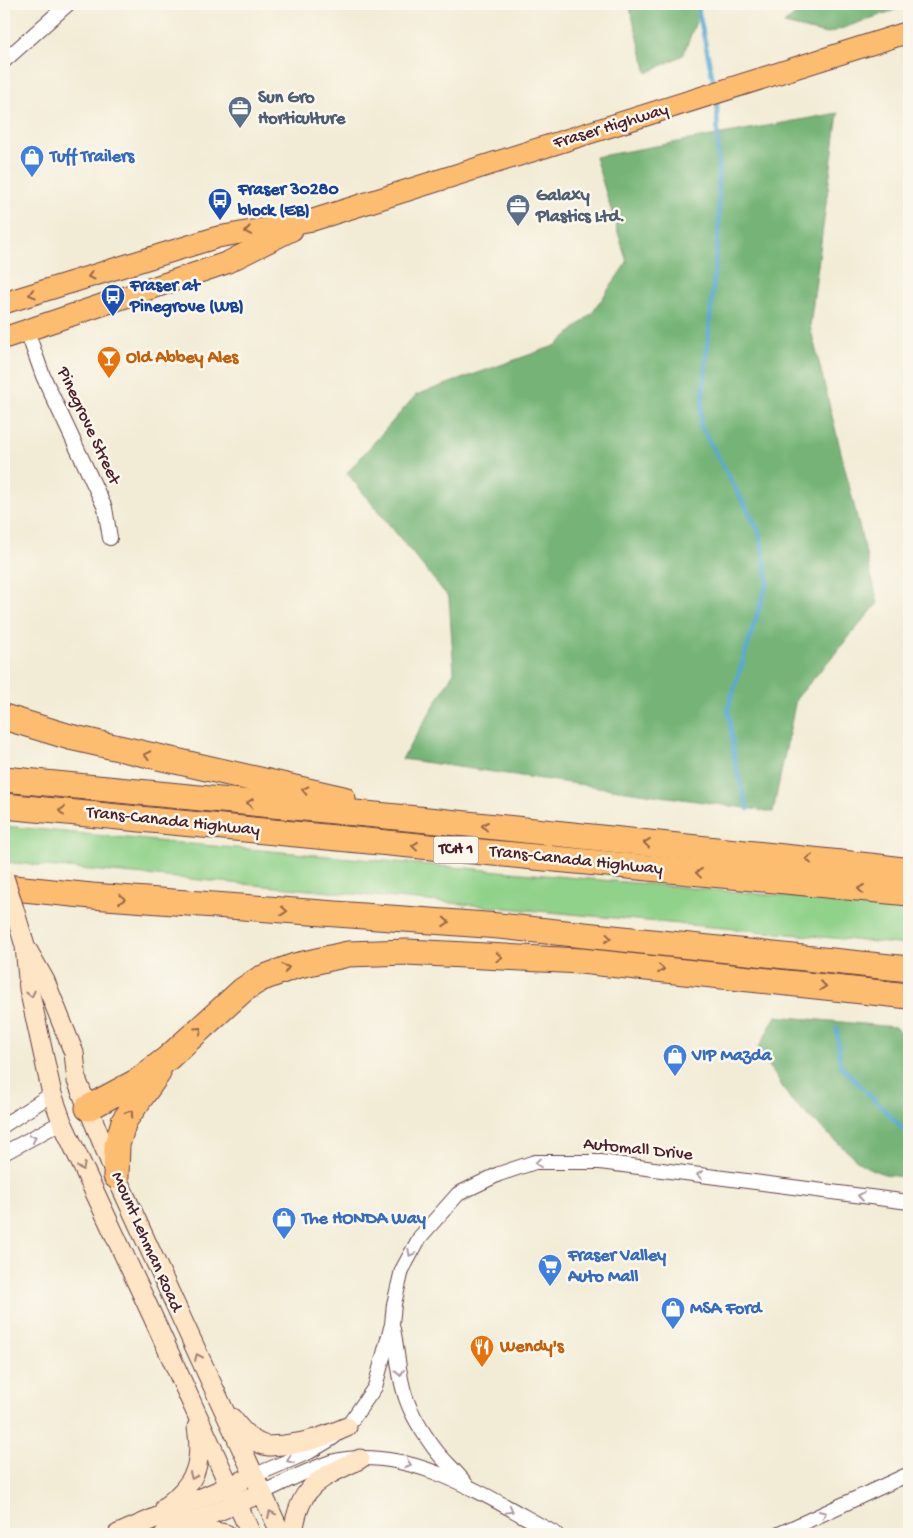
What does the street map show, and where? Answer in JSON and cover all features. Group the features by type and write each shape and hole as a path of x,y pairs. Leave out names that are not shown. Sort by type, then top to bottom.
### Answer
{"highway":[{"path":"4,717 80,740 438,821"},
{"path":"4,779 438,821 909,871"},
{"name":"Trans-Canada Highway","path":"4,806 909,893"},
{"path":"4,886 92,896"},
{"path":"4,891 500,926 909,969"},
{"path":"88,1108 138,1081 168,1058 243,990 260,979 295,966 348,954 407,952 582,961 909,996"},
{"path":"116,1176 117,1145 124,1121 168,1058"}],"main road":[{"name":"Fraser Highway","path":"4,303 218,237 313,220 909,32"},
{"name":"Fraser Highway","path":"4,338 226,263 313,220"},
{"name":"Mount Lehman Road","path":"4,877 25,946 29,989 52,1094 62,1122 251,1534"},
{"name":"Mount Lehman Road","path":"25,946 45,981 74,1052 77,1081 116,1176 218,1401 281,1534"},
{"path":"52,1094 77,1081"},
{"path":"62,1122 88,1108"},
{"path":"218,1401 243,1432 268,1446 298,1444 316,1440 347,1427"},
{"path":"146,1521 182,1494 194,1476 199,1442 194,1411"},
{"path":"292,1534 300,1502 312,1486 335,1471 360,1459"},
{"path":"164,1534 233,1495 253,1476"},
{"path":"118,1534 146,1521 233,1495 261,1493"},
{"path":"164,1534 200,1529 226,1534"}],"street":[{"path":"4,61 68,4"},
{"name":"Pinegrove Street","path":"27,331 42,376 105,508 110,538"},
{"path":"4,1125 52,1094"},
{"path":"4,1153 62,1122"},
{"name":"Automall Drive","path":"253,1476 309,1452 332,1440 347,1427 374,1387 392,1324 394,1304 402,1270 420,1237 458,1194 499,1174 535,1162 600,1162 909,1202"},
{"name":"Automall Drive","path":"392,1324 401,1381 414,1416 435,1450 461,1477 467,1487"},
{"name":"Automall Drive","path":"261,1493 335,1462 380,1458 407,1463 467,1487 556,1534"},
{"path":"779,1534 909,1474"}],"green space":[{"path":"631,4 703,4 683,55 647,73 630,8"},
{"path":"806,4 909,5 826,34 784,24"},
{"path":"838,113 810,326 878,603 796,699 773,812 402,759 454,672 449,598 347,473 416,395 557,345 593,312 627,262 595,157"},
{"path":"4,826 909,907 909,945 4,862"},
{"path":"776,1016 895,1027 909,1041 909,1177 884,1174 860,1163 791,1100 758,1049"}],"waterway":[{"path":"697,4 713,80"},
{"path":"717,98 719,225 700,425 759,531 768,580 728,708 735,764 748,809"},
{"path":"837,1028 840,1065 909,1135"}],"place":[{"name":"Sun Gro Horticulture","path":"240,129"},
{"name":"Tuff Trailers","path":"32,178"},
{"name":"Fraser 30280 block (EB)","path":"220,221"},
{"name":"Galaxy Plastics Ltd.","path":"518,227"},
{"name":"Fraser at Pinegrove (WB)","path":"113,317"},
{"name":"Old Abbey Ales","path":"109,379"},
{"name":"VIP Mazda","path":"675,1077"},
{"name":"The HONDA Way","path":"284,1240"},
{"name":"Fraser Valley Auto Mall","path":"550,1287"},
{"name":"MSA Ford","path":"673,1330"},
{"name":"Wendy's","path":"482,1368"}]}
